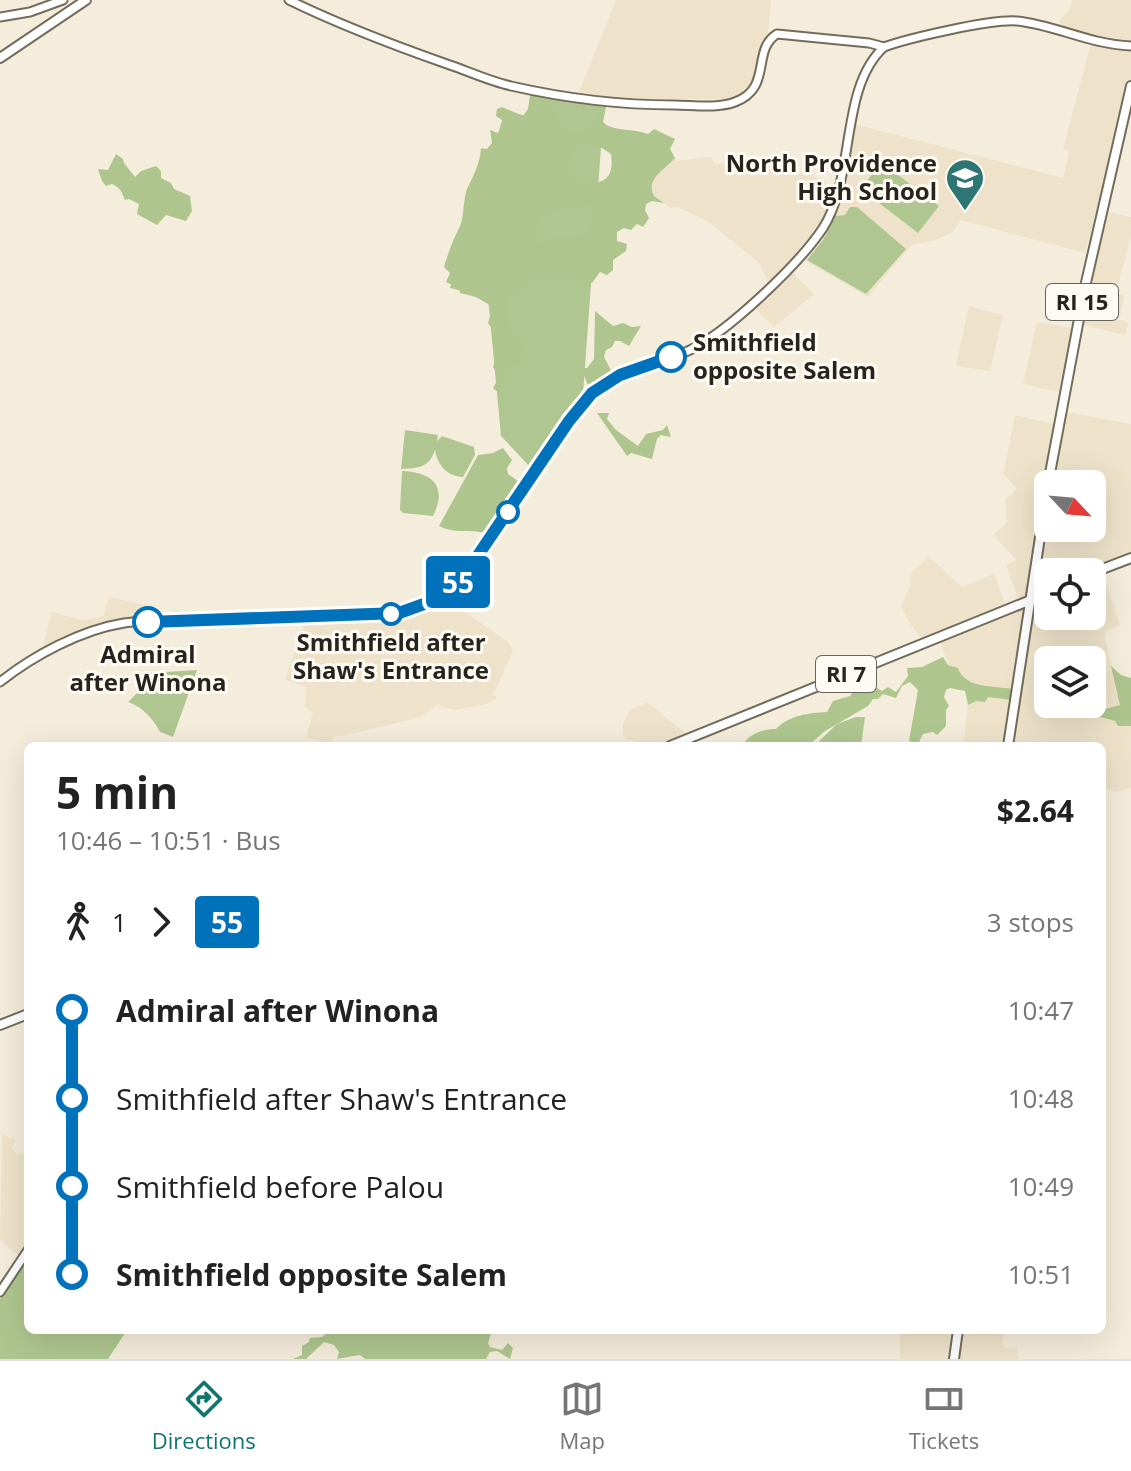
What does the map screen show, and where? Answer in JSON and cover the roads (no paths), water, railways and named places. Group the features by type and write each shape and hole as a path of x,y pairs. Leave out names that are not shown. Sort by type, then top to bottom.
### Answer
{"main road":[{"path":"0,17 86,0"},
{"path":"289,0 376,39 501,83 620,104 713,105 734,102 751,91 759,80 765,47 769,39 777,34 884,47 1010,21 1092,42 1131,46"},
{"path":"0,58 68,4"},
{"path":"0,682 27,663 65,644 125,623 399,613 440,597 466,573 569,421 592,393 620,375 690,350 711,337 789,269 814,240 837,200 855,106 869,68 884,47"},
{"name":"RI 15","path":"1051,470 1084,291 1131,86"},
{"name":"RI 15","path":"1009,742 1040,542"},
{"path":"1106,568 1131,558"},
{"name":"RI 7","path":"680,742 1034,600"},
{"path":"0,1025 24,1016"},
{"path":"0,1292 24,1256"},
{"path":"954,1359 957,1334"}],"place":[{"name":"North Providence High School","path":"965,212"},
{"name":"Smithfield opposite Salem","path":"671,357"},
{"name":"Smithfield after Shaw's Entrance","path":"391,614"},
{"name":"Admiral after Winona","path":"148,622"}]}
